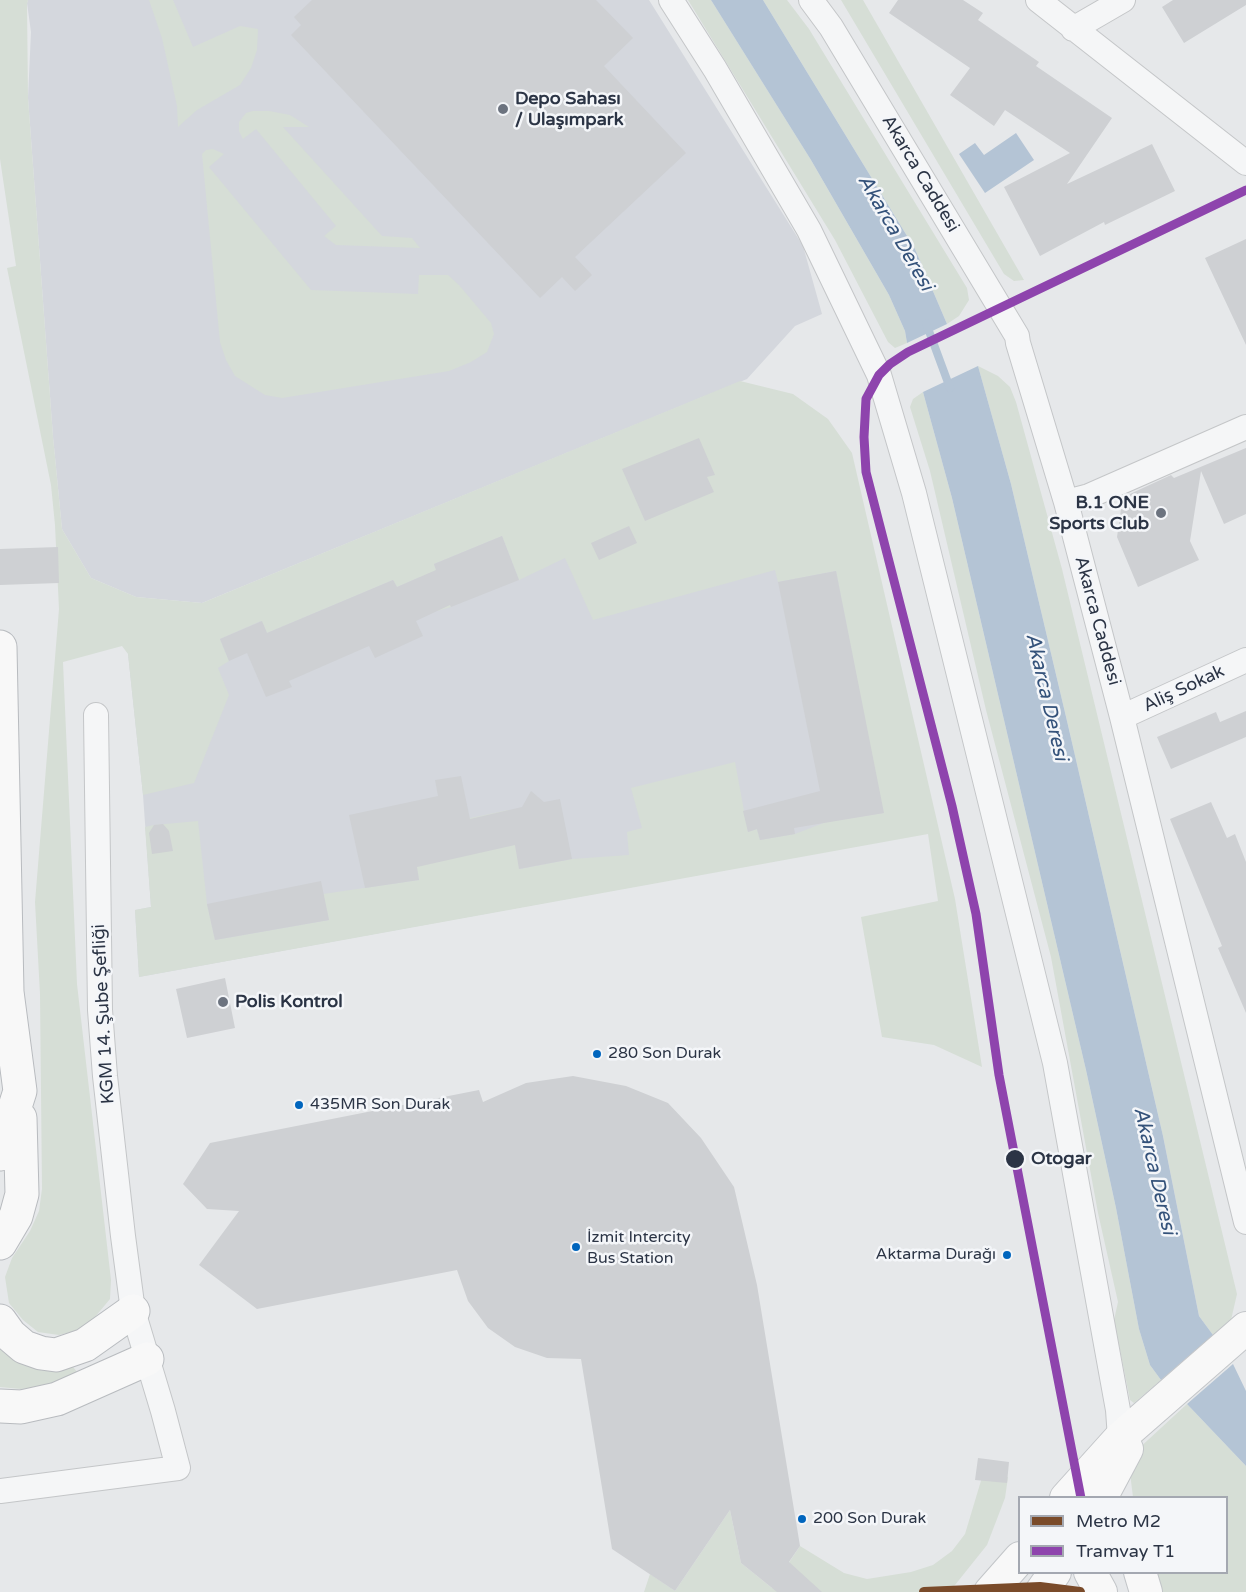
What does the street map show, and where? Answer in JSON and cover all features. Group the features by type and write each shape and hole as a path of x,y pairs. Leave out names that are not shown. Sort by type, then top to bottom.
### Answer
{"highway":[{"path":"0,647 7,992 20,1091 22,1194 16,1216 0,1243"},
{"path":"0,1033 7,992"},
{"path":"0,1154 20,1091"},
{"path":"0,1321 10,1335 24,1347 56,1355 85,1345 133,1311"},
{"path":"0,1406 21,1407 57,1399 147,1359"}],"main road":[{"path":"1067,1496 1244,1330"},
{"path":"1101,1496 1128,1439"},
{"path":"1126,1496 1128,1439"},
{"path":"990,1592 1018,1560"},
{"path":"1041,1592 1054,1574"},
{"path":"1091,1574 1101,1592"},
{"path":"1141,1574 1146,1592"}],"street":[{"path":"671,0 715,69 809,230 877,369 914,493 1055,1064 1118,1414 1128,1439"},
{"name":"Akarca Caddesi","path":"811,0 837,37 1017,336 1066,502 1122,717 1246,1222"},
{"path":"1038,0 1072,29 1246,163"},
{"path":"1072,29 1123,0"},
{"path":"1066,502 1089,495 1246,427"},
{"name":"Aliş Sokak","path":"1122,717 1246,660"},
{"name":"KGM 14. Şube Şefliği","path":"0,1491 178,1468 133,1311 121,1225 102,1040 96,715"}],"shaded area":[{"path":"0,0 28,0 28,98 62,529 91,578 136,597 202,603 740,381 793,394 828,419 852,453 955,899 982,1067 934,1045 882,1037 861,917 938,901 928,834 139,977 135,910 151,907 145,827 154,825 198,821 207,904 215,940 329,920 323,894 419,880 410,831 508,810 520,869 572,859 629,855 627,832 642,828 631,788 735,762 748,832 757,829 760,840 795,834 826,822 883,813 836,571 778,582 775,570 593,620 565,558 519,580 502,536 434,564 451,607 437,611 420,577 397,587 393,580 267,633 261,621 220,639 229,661 218,668 229,695 194,783 143,795 128,654 122,646 63,662 77,984 111,1280 110,1299 95,1317 78,1330 59,1335 38,1332 23,1320 9,1303 5,1277 12,1258 30,1231 39,1211 42,1189 40,994 35,902 59,609 51,485 7,268 16,266 0,159"},
{"path":"28,0 649,0 803,246 822,314 795,326 747,379 202,603 136,597 91,578 62,529 28,98 31,32"},
{"path":"149,0 173,0 193,47 240,26 258,29 257,50 251,68 240,85 197,110 178,127 177,106 162,38"},
{"path":"688,0 711,0 811,160 889,295 905,331 907,343 895,348 888,342 835,240"},
{"path":"763,0 787,0 809,29 967,288 969,300 959,316 947,324 915,249"},
{"path":"841,0 863,0 1024,280 1014,281 1004,274"},
{"path":"253,111 290,115 309,127 283,127 382,236 412,238 420,248 336,245 324,236 336,226 256,129 243,139 239,131 239,122 246,113"},
{"path":"213,149 224,154 209,167 311,290 418,294 419,275 448,275 491,323 494,334 487,352 449,371 282,398 265,395 235,376 220,342 202,154 206,150"},
{"path":"978,366 998,376 1010,387 1062,569 1237,1294 1231,1320 1213,1335 1199,1316 1163,1136 1067,721 1011,484"},
{"path":"923,392 952,498 1086,1070 1139,1329 1150,1365 1161,1380 1134,1403 1130,1400 1114,1320 1118,1302 1098,1213 1051,957 986,710 930,471 910,407 913,399"},
{"path":"794,408 928,833 139,977 135,910 151,907 143,795 128,654"},
{"path":"0,1349 13,1360 39,1370 55,1372 73,1367 78,1373 50,1386 21,1389 0,1387"},
{"path":"1187,1404 1246,1466 1246,1592 1153,1592 1147,1574 1228,1574 1228,1496 1133,1496 1129,1465 1136,1451"},
{"path":"983,1474 1008,1477 1005,1498 987,1545 947,1592 644,1592 650,1574 675,1591 730,1510 741,1563 772,1588 800,1546 844,1573 867,1579 911,1572 933,1565 952,1551 965,1534"}],"water":[{"path":"711,0 763,0 915,249 947,324 907,343 905,331 889,295 811,160"},
{"path":"1016,133 1034,160 985,193 959,154 975,143 984,155"},
{"path":"978,366 1011,484 1067,721 1163,1136 1199,1316 1213,1335 1161,1380 1150,1365 1139,1329 1086,1070 952,498 923,392"},
{"path":"1233,1364 1246,1391 1246,1466 1187,1404"}],"building":[{"name":"Depo Sahası / Ulaşımpark","path":"312,0 596,0 633,38 604,66 686,153 575,257 592,275 575,291 562,277 540,298 291,35 301,25 294,17"},
{"path":"898,0 963,0 983,13 978,20 1039,62 1036,66 1112,118 1067,184 1152,144 1175,191 1105,225 1104,222 1040,256 1004,187 1070,153 1005,110 994,126 950,95 970,68 889,13"},
{"path":"1173,0 1246,0 1246,5 1184,43 1162,7"},
{"path":"1246,239 1246,345 1205,258"},
{"path":"699,438 715,475 707,477 714,492 645,521 622,469"},
{"path":"1246,448 1246,514 1224,524 1201,471 1190,541 1199,560 1138,587 1117,537 1121,509 1129,510 1130,494 1171,475 1174,478"},
{"path":"629,526 637,543 599,560 591,543"},
{"path":"502,536 519,580 451,607 450,605 416,621 423,636 375,658 369,646 289,681 292,687 266,697 247,653 229,661 220,639 262,621 267,633 393,580 397,587 436,570 434,564"},
{"path":"58,547 59,583 0,585 0,549"},
{"path":"836,571 884,813 794,828 795,834 760,840 757,829 748,832 743,811 820,791 778,582"},
{"path":"1246,711 1246,737 1171,769 1157,737 1216,712 1220,722"},
{"path":"461,776 470,819 522,807 531,791 544,802 560,799 572,859 519,869 515,845 417,867 419,880 365,888 349,815 438,796 435,780"},
{"path":"1211,802 1227,838 1235,834 1246,862 1246,1013 1218,948 1222,946 1170,819"},
{"path":"163,824 169,831 173,851 152,854 149,833 154,825"},
{"path":"321,881 329,920 215,940 207,904"},
{"path":"225,978 235,1028 187,1038 176,989"},
{"path":"573,1076 626,1086 668,1103 701,1138 734,1187 757,1285 800,1546 789,1562 822,1592 777,1592 741,1563 730,1510 675,1591 612,1549 581,1359 547,1358 515,1347 488,1328 468,1301 457,1270 257,1309 199,1265 239,1211 207,1209 183,1184 210,1143 479,1090 483,1102 526,1083"},
{"path":"978,1458 1009,1462 1007,1483 975,1480"}],"waterway":[{"name":"Akarca Deresi","path":"926,323 950,388"}],"metro line":[{"name":"M2","path":"924,1592 1040,1587 1080,1592"}],"tram line":[{"name":"T1","path":"1081,1496 999,1075 976,914 952,806 866,472 864,437 866,399 879,375 908,352 1246,190"}],"place":[{"name":"Depo Sahası / Ulaşımpark","path":"503,109"},
{"name":"B.1 ONE Sports Club","path":"1161,513"},
{"name":"Polis Kontrol","path":"223,1002"},
{"name":"280 Son Durak","path":"597,1054"},
{"name":"435MR Son Durak","path":"299,1105"},
{"name":"Otogar","path":"1015,1159"},
{"name":"İzmit Intercity Bus Station","path":"576,1247"},
{"name":"Aktarma Durağı","path":"1007,1255"},
{"name":"200 Son Durak","path":"802,1519"}]}
